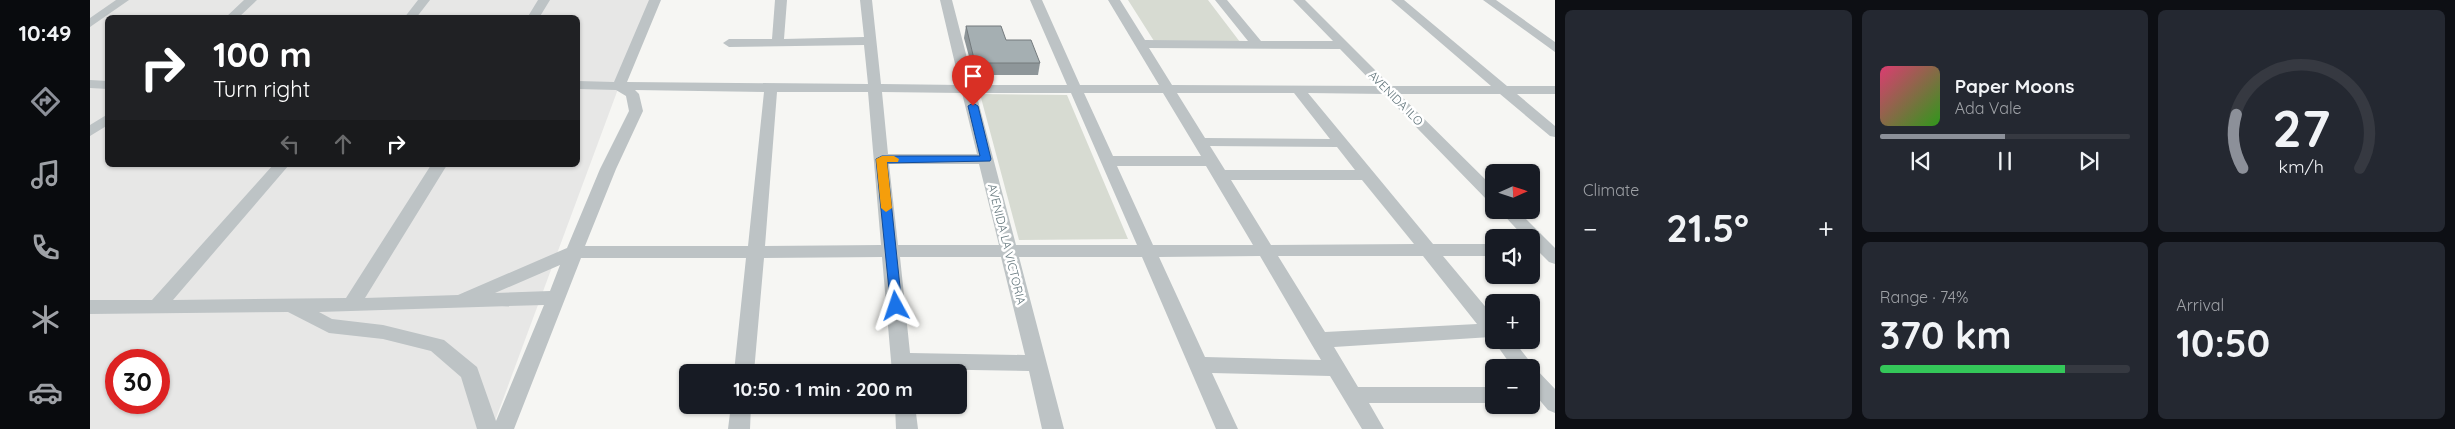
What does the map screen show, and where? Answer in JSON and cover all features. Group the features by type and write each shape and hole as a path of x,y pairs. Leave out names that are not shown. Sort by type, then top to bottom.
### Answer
{"street":[{"path":"90,22 123,0"},
{"path":"234,15 251,0"},
{"path":"412,15 424,0"},
{"path":"535,15 544,0"},
{"path":"619,86 655,0"},
{"path":"778,42 781,0"},
{"path":"866,0 901,364"},
{"name":"AVENIDA LA VICTORIA","path":"946,0 1053,429"},
{"path":"1036,0 1227,429"},
{"path":"1114,0 1373,429"},
{"path":"1221,0 1257,44"},
{"name":"AVENIDA ILO","path":"1299,0 1485,188"},
{"path":"1397,0 1555,133"},
{"path":"1489,0 1554,46"},
{"path":"729,43 870,41"},
{"path":"1141,44 1343,45"},
{"path":"90,84 105,84"},
{"path":"580,85 771,88 1555,90"},
{"path":"503,429 554,298 575,252 608,169 636,111 632,94 619,86"},
{"path":"745,364 771,88"},
{"path":"1297,90 1485,319"},
{"path":"90,132 105,120"},
{"path":"1200,142 1341,144"},
{"path":"882,159 986,159"},
{"path":"1108,161 1368,175"},
{"path":"157,306 279,167"},
{"path":"351,305 439,167"},
{"path":"1516,219 1547,252"},
{"path":"465,300 575,252 1485,250"},
{"path":"90,307 351,305 554,298"},
{"path":"292,306 329,326 383,332 437,345 470,373 488,429"},
{"path":"1319,340 1485,331"},
{"path":"1509,349 1518,359"},
{"path":"967,365 1036,363"},
{"path":"1198,365 1336,368"},
{"path":"1352,395 1485,395"},
{"path":"739,429 740,414"},
{"path":"906,414 907,429"}],"shaded area":[{"path":"90,0 651,0 492,429 90,429"},
{"path":"1128,0 1208,0 1240,42 1154,41"},
{"path":"980,94 1067,95 1128,239 1019,240"}],"building":[{"path":"966,26 1001,26 1006,40 1031,40 1040,63 975,63"}],"slow traffic":[{"path":"886,208 882,159 894,159"}],"route":[{"path":"896,306 882,159 986,159 973,106"}]}
